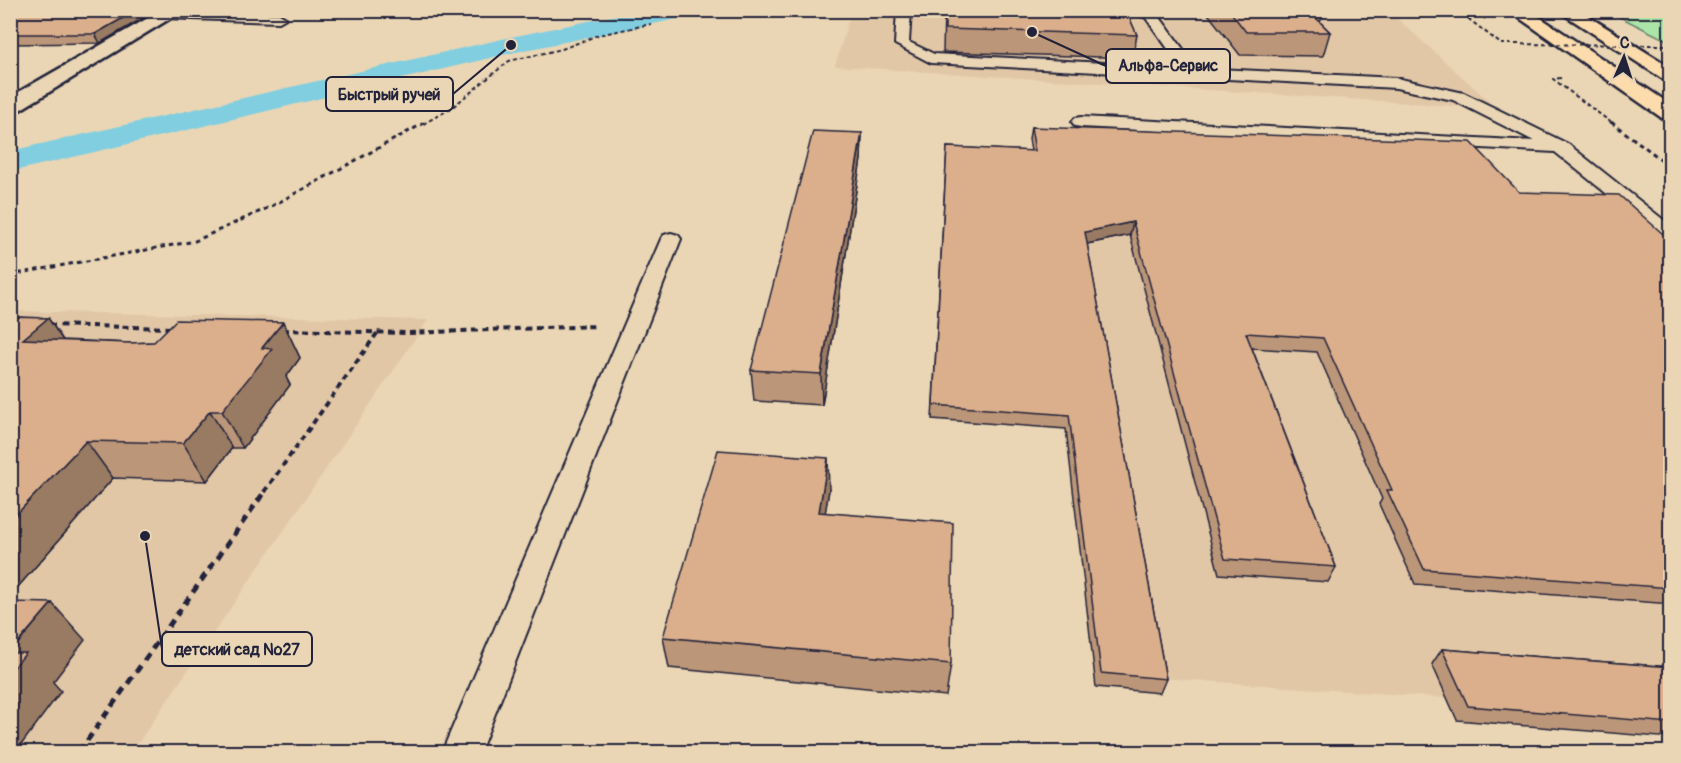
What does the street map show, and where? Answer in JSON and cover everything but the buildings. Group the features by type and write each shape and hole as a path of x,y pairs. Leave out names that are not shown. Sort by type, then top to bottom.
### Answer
{"highway":[{"path":"1516,10 1671,113"},
{"path":"1565,10 1671,75"}],"street":[{"path":"10,106 172,13"}],"lane":[{"path":"904,10 902,44 931,58 1396,83 1458,96 1562,148 1671,235"},
{"path":"1132,10 1151,15 1192,71"},
{"path":"172,13 279,18"},
{"path":"1081,122 1562,148"},
{"path":"461,753 671,239"}],"path":[{"path":"1457,10 1501,44 1665,45"},
{"path":"1473,10 1491,23"},
{"path":"10,275 195,241 272,206 450,109 509,61 562,50 598,35 651,24"},
{"path":"1504,40 1514,47"},
{"path":"1557,72 1566,78 1553,79 1671,166"},
{"path":"46,325 177,328"},
{"path":"272,330 379,332 636,325"},
{"path":"79,753 379,332"}],"shaded area":[{"path":"851,11 1389,11 1490,102 1471,107 835,66"},
{"path":"1047,186 1670,318 1670,714 1104,674"},
{"path":"10,311 428,320 132,752 11,752"}],"green space":[{"path":"1608,11 1670,11 1670,42"}],"waterway":[{"path":"10,162 511,45 682,10"}],"place":[{"name":"Альфа-Сервис","path":"1032,32"},
{"name":"Быстрый ручей","path":"511,45"},
{"name":"детский сад №27","path":"145,536"}]}
